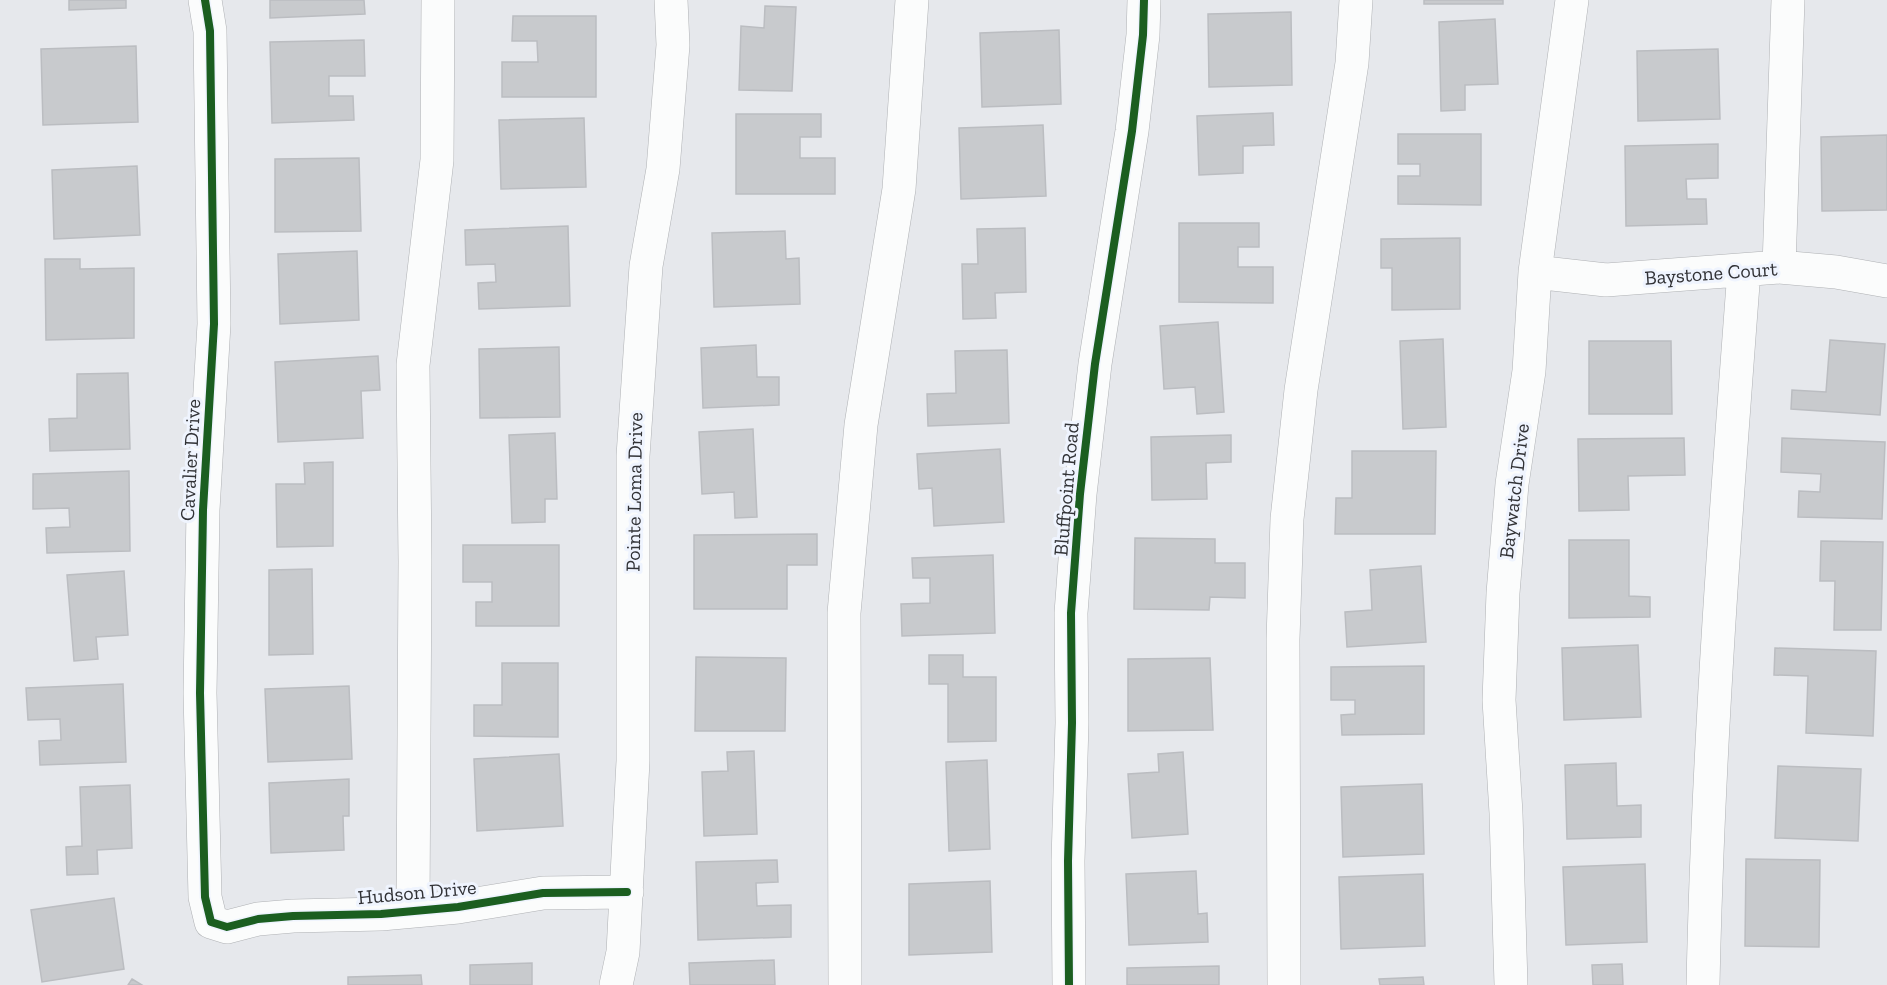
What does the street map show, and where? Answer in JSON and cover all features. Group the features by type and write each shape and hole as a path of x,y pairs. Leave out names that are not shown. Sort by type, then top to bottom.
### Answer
{"street":[{"name":"Cavalier Drive","path":"205,0 210,31 214,324 203,510 200,693 205,897 211,922"},
{"path":"412,911 415,573 413,365 437,160 438,0"},
{"name":"Pointe Loma Drive","path":"616,985 623,952 633,761 633,456 646,266 663,169 673,45 671,0"},
{"path":"845,985 844,613 861,425 898,189 912,0"},
{"name":"Bluffpoint Road","path":"1069,985 1071,613 1095,364 1132,131 1143,34 1144,0"},
{"path":"1284,985 1283,639 1287,519 1301,390 1352,63 1356,0"},
{"name":"Baywatch Drive","path":"1511,985 1506,813 1499,700 1502,605 1512,484 1529,371 1535,272 1572,0"},
{"path":"1779,267 1788,0"},
{"name":"Baystone Court","path":"1535,272 1606,280 1779,267 1836,272 1887,281"},
{"path":"1703,985 1705,877 1719,603 1744,271"},
{"name":"Hudson Drive","path":"211,922 227,927 258,920 293,916 381,914 458,907 543,893 627,892"}],"building":[{"path":"69,0 126,0 126,8 69,10"},
{"path":"270,0 364,0 365,14 270,18"},
{"path":"1424,0 1503,0 1503,4 1424,4"},
{"path":"765,6 796,7 792,91 739,90 741,26 764,28"},
{"path":"1291,12 1292,85 1209,87 1208,14"},
{"path":"513,16 596,16 596,97 502,97 502,62 538,62 537,41 512,41"},
{"path":"1495,19 1498,84 1465,85 1465,110 1441,111 1439,22"},
{"path":"1059,30 1061,104 982,107 980,33"},
{"path":"364,40 365,76 329,76 329,96 353,96 354,120 272,123 270,42"},
{"path":"136,46 138,122 43,125 41,49"},
{"path":"1718,49 1720,119 1638,121 1637,51"},
{"path":"1273,113 1274,145 1243,146 1243,173 1199,175 1197,116"},
{"path":"736,114 821,114 821,137 800,137 800,158 835,158 835,194 736,194"},
{"path":"584,118 586,187 501,189 499,120"},
{"path":"1043,125 1046,196 961,199 959,128"},
{"path":"1398,134 1481,134 1481,205 1398,204 1398,176 1420,176 1420,164 1398,164"},
{"path":"1887,135 1887,210 1822,211 1821,137"},
{"path":"1718,144 1718,178 1686,179 1687,199 1706,199 1707,224 1626,226 1625,146"},
{"path":"359,158 361,231 275,232 275,159"},
{"path":"137,166 140,235 54,239 52,170"},
{"path":"1179,223 1259,223 1259,247 1238,247 1238,267 1273,267 1273,303 1179,302"},
{"path":"568,226 570,306 479,309 478,283 496,282 495,264 466,265 465,230"},
{"path":"1025,228 1026,292 995,293 996,318 963,319 962,264 978,264 977,229"},
{"path":"785,231 786,259 799,258 800,304 714,307 712,233"},
{"path":"1460,238 1460,309 1392,310 1392,268 1381,268 1381,239"},
{"path":"357,251 359,320 280,324 278,254"},
{"path":"45,259 80,259 80,269 134,268 134,338 46,340"},
{"path":"1218,322 1224,412 1197,414 1195,387 1164,389 1160,326"},
{"path":"1443,339 1446,427 1403,429 1400,341"},
{"path":"1830,340 1885,344 1880,415 1791,409 1792,390 1826,392"},
{"path":"1589,341 1671,341 1672,414 1589,414"},
{"path":"756,345 757,377 779,377 779,405 703,408 701,348"},
{"path":"559,347 560,417 480,418 479,349"},
{"path":"1007,350 1009,423 928,426 927,394 956,393 955,351"},
{"path":"378,356 380,390 361,391 363,438 278,442 275,362"},
{"path":"128,373 130,449 50,451 49,419 77,418 77,374"},
{"path":"753,429 757,517 735,518 734,492 702,494 699,432"},
{"path":"555,433 557,499 545,499 545,522 512,523 509,435"},
{"path":"1231,435 1231,462 1206,463 1207,499 1152,500 1151,437"},
{"path":"1684,438 1685,475 1628,476 1629,510 1579,511 1578,439"},
{"path":"1782,438 1885,442 1882,519 1798,517 1799,491 1820,492 1821,474 1781,472"},
{"path":"1000,449 1004,522 934,526 932,488 919,489 917,454"},
{"path":"1352,451 1436,451 1435,534 1335,534 1336,498 1352,498"},
{"path":"333,462 333,546 277,547 276,484 305,484 304,463"},
{"path":"129,471 130,551 47,553 46,528 70,527 69,508 33,509 33,474"},
{"path":"817,534 817,565 787,565 787,609 694,609 694,535"},
{"path":"1135,538 1215,539 1215,563 1245,563 1245,598 1210,597 1209,610 1134,609"},
{"path":"1569,540 1629,540 1629,596 1650,597 1650,617 1569,618"},
{"path":"1821,541 1883,542 1881,630 1834,630 1835,581 1820,581"},
{"path":"463,545 559,545 559,626 476,626 476,602 492,602 492,582 463,582"},
{"path":"993,555 995,633 902,636 901,604 930,603 930,578 913,578 912,558"},
{"path":"1421,566 1426,642 1347,647 1345,612 1372,610 1370,570"},
{"path":"312,569 313,654 269,655 269,570"},
{"path":"124,571 128,635 96,637 98,659 74,661 67,575"},
{"path":"1638,645 1641,717 1564,720 1562,648"},
{"path":"1775,648 1876,651 1873,736 1806,733 1808,676 1774,675"},
{"path":"929,655 963,655 963,677 996,677 996,741 948,742 948,684 929,684"},
{"path":"696,657 786,658 785,731 695,731"},
{"path":"1210,658 1213,730 1128,731 1128,659"},
{"path":"502,663 558,663 558,737 474,736 474,705 502,705"},
{"path":"1424,666 1424,734 1342,735 1341,715 1355,714 1355,700 1331,700 1331,667"},
{"path":"123,684 126,762 40,765 39,741 61,740 60,719 28,720 26,688"},
{"path":"349,686 352,759 268,762 265,689"},
{"path":"754,751 757,834 704,836 702,772 728,771 727,752"},
{"path":"1183,752 1188,834 1132,838 1128,774 1159,772 1158,754"},
{"path":"559,754 563,826 477,831 474,759"},
{"path":"987,760 990,849 949,851 946,762"},
{"path":"1616,763 1617,806 1641,805 1641,837 1567,839 1565,765"},
{"path":"1778,766 1861,769 1858,841 1775,838"},
{"path":"349,779 349,816 343,816 344,850 271,853 269,783"},
{"path":"1422,784 1424,854 1343,857 1341,787"},
{"path":"130,785 132,848 97,850 98,874 67,875 66,847 82,846 80,787"},
{"path":"1746,859 1820,860 1819,947 1745,946"},
{"path":"777,860 778,882 756,883 757,906 791,905 791,937 698,940 696,862"},
{"path":"1645,864 1647,942 1566,945 1563,867"},
{"path":"1196,871 1198,914 1207,913 1208,942 1129,945 1126,874"},
{"path":"1423,874 1425,946 1341,949 1339,877"},
{"path":"990,881 992,952 909,955 909,884"},
{"path":"114,898 124,969 42,982 31,910"},
{"path":"774,960 775,985 690,985 689,963"},
{"path":"532,963 532,985 470,985 470,965"},
{"path":"1622,964 1623,985 1593,985 1592,965"},
{"path":"1219,966 1219,985 1127,985 1127,968"},
{"path":"421,975 422,985 348,985 348,977"},
{"path":"1423,977 1424,985 1380,985 1379,979"},
{"path":"132,979 142,985 128,985"}],"cycle path":[{"path":"205,0 210,31 214,324 203,510 200,693 205,897 211,922 227,927 258,919 381,914 458,907 543,893 627,892"},
{"path":"1069,985 1071,613 1080,494 1095,364 1132,131 1143,35 1144,0"}]}
